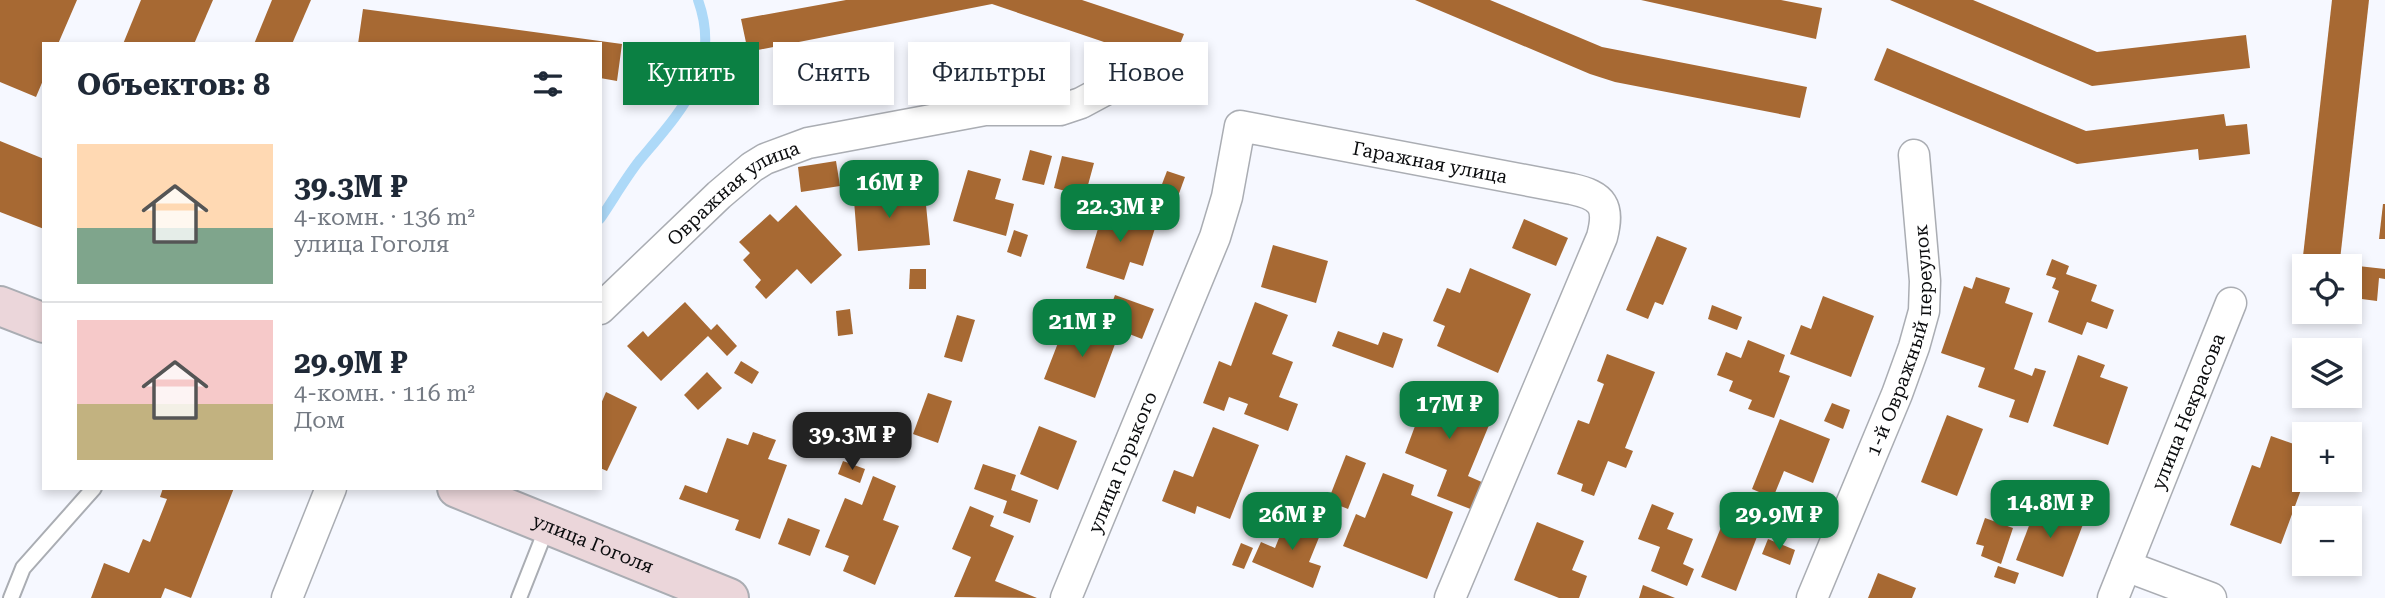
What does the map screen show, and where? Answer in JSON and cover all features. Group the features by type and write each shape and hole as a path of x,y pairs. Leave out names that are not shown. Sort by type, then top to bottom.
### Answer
{"street":[{"name":"Овражная улица","path":"602,307 719,195 752,167 772,156 808,143 985,110 1060,110 1084,101"},
{"name":"Гаражная улица","path":"1240,126 1591,193 1603,204 1607,219 1602,237 1450,598"},
{"name":"улица Горького","path":"1066,598 1215,237 1230,184 1240,126"},
{"name":"1-й Овражный переулок","path":"1812,598 1897,394 1924,311 1925,281 1914,155"},
{"name":"улица Некрасова","path":"2113,598 2231,303"},
{"path":"0,306 42,322"},
{"path":"287,598 330,490"},
{"name":"улица Гоголя","path":"462,490 729,598"},
{"path":"2126,566 2211,598"}],"lane":[{"path":"11,598 23,568 92,490"},
{"path":"519,598 548,526"}],"building":[{"path":"0,0 77,0 59,42 42,42 42,83 36,97 0,82"},
{"path":"141,0 213,0 195,42 124,42"},
{"path":"272,0 311,0 293,42 255,42"},
{"path":"846,0 1082,0 1184,34 1181,42 1104,42 992,4 799,42 773,42 773,47 759,50 759,42 746,42 741,19"},
{"path":"1415,0 1490,0 1602,47 1807,87 1800,118 1615,82"},
{"path":"1641,0 1781,0 1822,8 1816,39"},
{"path":"1890,0 1973,0 2097,52 2246,35 2250,68 2092,86"},
{"path":"2332,0 2369,0 2341,254 2303,254"},
{"path":"363,9 622,44 617,81 602,78 602,42 358,42"},
{"path":"1887,48 2086,131 2224,114 2226,126 2247,124 2250,154 2199,160 2198,149 2077,164 1874,80"},
{"path":"0,141 42,158 42,228 0,212"},
{"path":"1030,150 1052,156 1044,185 1022,180"},
{"path":"1062,156 1094,163 1085,196 1054,188"},
{"path":"836,161 840,186 801,192 798,167"},
{"path":"968,170 1001,179 995,199 1014,204 1006,236 953,221"},
{"path":"1167,171 1185,177 1177,199 1159,192"},
{"path":"886,185 887,198 925,195 930,245 858,251 853,188"},
{"path":"2383,204 2385,239 2379,239"},
{"path":"796,205 842,255 811,284 797,269 766,299 755,287 761,280 743,260 750,253 739,242 770,214 778,222"},
{"path":"1104,209 1156,225 1143,266 1130,262 1124,280 1086,268"},
{"path":"1524,219 1568,238 1556,266 1512,248"},
{"path":"1014,230 1028,235 1021,257 1007,252"},
{"path":"1657,236 1687,248 1663,305 1655,302 1648,319 1626,310"},
{"path":"1273,245 1328,261 1316,303 1261,287"},
{"path":"2052,259 2069,266 2066,274 2097,285 2091,301 2114,310 2107,329 2087,322 2082,335 2048,322 2059,291 2052,288 2056,278 2046,275"},
{"path":"2362,266 2385,269 2385,279 2379,278 2377,301 2362,299"},
{"path":"1470,268 1531,294 1498,373 1437,346 1445,326 1433,321 1447,288 1460,293"},
{"path":"910,269 926,269 926,289 909,289"},
{"path":"1976,277 2010,288 2005,303 2033,313 2014,369 2032,376 2035,368 2046,371 2028,423 2009,417 2015,400 1978,387 1985,368 1941,353 1964,286 1972,289"},
{"path":"1115,295 1154,309 1142,339 1104,324"},
{"path":"1823,296 1874,316 1851,377 1790,354 1801,325 1811,329"},
{"path":"685,302 711,330 717,324 737,346 727,356 708,336 661,381 627,346 643,331 648,337"},
{"path":"1255,302 1288,315 1272,354 1293,362 1279,397 1298,404 1288,431 1244,414 1248,404 1229,397 1224,411 1203,403 1219,361 1231,366"},
{"path":"1712,305 1742,317 1737,330 1708,319"},
{"path":"850,309 853,334 838,336 836,311"},
{"path":"957,315 975,320 962,362 944,357"},
{"path":"1079,322 1118,336 1095,398 1044,379 1063,330 1074,334"},
{"path":"1338,331 1378,345 1383,332 1403,339 1393,368 1332,346"},
{"path":"1748,340 1785,355 1779,372 1790,376 1774,418 1748,409 1752,400 1729,391 1733,381 1717,375 1726,352 1741,358"},
{"path":"1607,354 1655,372 1625,448 1633,451 1626,468 1608,461 1594,496 1581,491 1583,484 1557,474 1578,420 1589,424 1604,384 1597,381"},
{"path":"2078,355 2105,365 2100,377 2128,387 2108,445 2053,426"},
{"path":"741,361 759,372 752,384 734,373"},
{"path":"707,372 722,388 698,410 684,395"},
{"path":"1420,383 1494,413 1468,476 1484,483 1473,510 1437,496 1447,470 1405,453 1418,418 1407,414"},
{"path":"606,392 637,407 607,471 602,469 602,401"},
{"path":"928,393 952,401 938,443 913,434"},
{"path":"1832,403 1850,410 1843,429 1824,421"},
{"path":"810,413 835,422 830,437 805,429"},
{"path":"1947,415 1983,429 1957,496 1921,482"},
{"path":"1780,419 1830,439 1813,483 1784,471 1773,498 1752,489"},
{"path":"1039,426 1077,441 1058,490 1020,474"},
{"path":"1213,427 1259,445 1230,519 1197,506 1195,514 1162,501 1174,470 1193,477"},
{"path":"753,432 776,440 768,459 787,465 760,539 735,530 739,520 679,499 685,485 707,493 727,438 748,445"},
{"path":"2271,436 2292,443 2292,492 2300,492 2295,506 2292,506 2292,514 2281,544 2230,525 2252,465 2260,468"},
{"path":"1346,455 1366,463 1348,509 1328,501"},
{"path":"843,461 865,469 860,483 838,474"},
{"path":"983,464 1016,475 1011,490 1038,500 1030,523 1003,513 1007,501 974,489"},
{"path":"1383,473 1414,485 1411,495 1453,512 1427,579 1343,546 1356,514 1365,518"},
{"path":"873,476 896,486 883,520 899,526 875,585 843,571 849,556 825,547 845,498 862,505"},
{"path":"162,490 233,490 191,598 165,588 161,598 91,598 104,563 129,573 143,539 150,542 167,499 160,497"},
{"path":"2038,502 2085,519 2063,577 2016,560"},
{"path":"1652,504 1674,513 1667,529 1693,539 1683,564 1694,569 1687,586 1651,571 1660,547 1638,539"},
{"path":"970,506 994,516 990,526 1014,536 995,581 1037,598 954,597 971,557 952,549"},
{"path":"1728,510 1762,524 1736,591 1701,577"},
{"path":"1289,513 1313,522 1310,531 1320,535 1309,562 1321,566 1313,588 1252,562 1261,542 1275,548"},
{"path":"788,518 820,530 810,556 778,544"},
{"path":"1985,518 2013,528 2001,564 1981,556 1984,546 1976,544"},
{"path":"1537,522 1584,541 1572,570 1587,576 1579,598 1559,598 1514,580"},
{"path":"1768,539 1795,550 1790,565 1762,554"},
{"path":"1241,543 1253,548 1244,569 1232,565"},
{"path":"1998,566 2019,573 2015,584 1994,577"},
{"path":"1878,573 1916,588 1912,598 1868,598"},
{"path":"1643,585 1675,598 1639,598"}],"waterway":[{"path":"602,216 693,88 705,47 704,25 698,0"}]}
